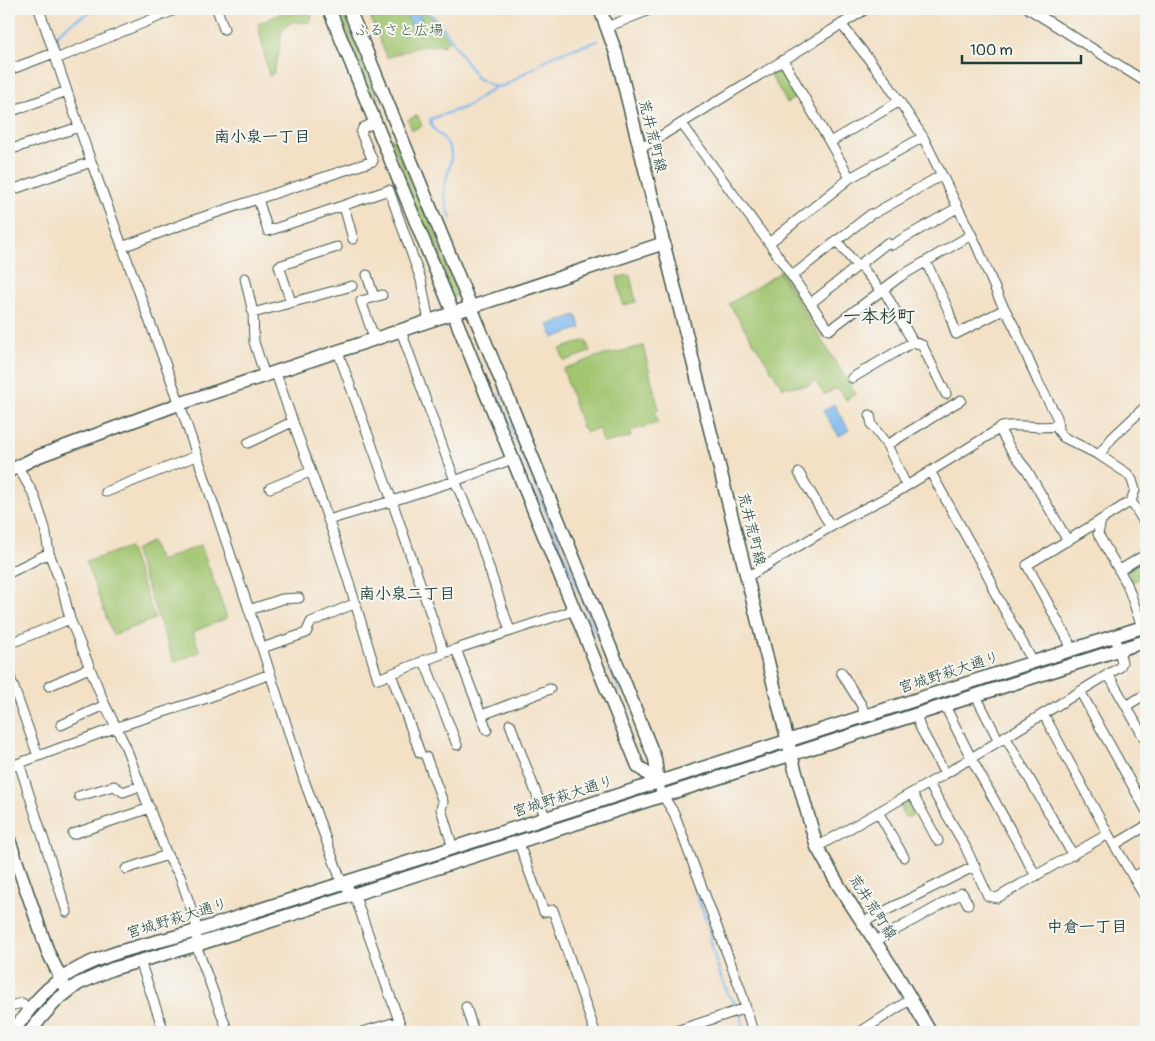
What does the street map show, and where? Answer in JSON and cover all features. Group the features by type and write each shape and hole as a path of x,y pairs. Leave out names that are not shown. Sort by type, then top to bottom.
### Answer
{"street":[{"path":"39,9 78,127 179,404 262,648 304,780 342,884 354,894 403,1032"},
{"path":"9,70 55,56 177,9"},
{"path":"217,9 224,28"},
{"path":"329,9 638,766 658,783"},
{"path":"349,9 655,759 658,783 663,796 674,813 741,1010 754,1032"},
{"name":"荒井荒町線","path":"600,9 616,53 791,754 817,847 839,886 876,941 930,1032"},
{"path":"607,27 652,9"},
{"path":"640,149 866,9"},
{"path":"1029,9 1146,82"},
{"path":"841,24 900,101 923,137 1015,328 1038,382 1057,417 1057,426 1063,437 1099,455 1128,474 1132,480 1135,490 1131,501 1027,565 1068,640 1071,650"},
{"path":"784,60 850,178"},
{"path":"9,112 67,91"},
{"path":"830,142 900,101"},
{"path":"122,247 373,161 361,133 363,128 393,116"},
{"path":"682,124 770,243 829,330 882,290 971,235"},
{"path":"9,150 78,127"},
{"path":"770,243 850,178 923,137"},
{"path":"9,191 91,162"},
{"path":"792,276 871,214 942,175"},
{"path":"258,199 268,231 389,190 421,280 429,322"},
{"path":"344,206 354,239"},
{"path":"811,303 890,244 958,208"},
{"path":"402,227 416,222"},
{"path":"836,240 882,290 913,342 922,345 946,394"},
{"path":"228,1032 196,945 197,931 195,920 180,876 167,855 117,727 105,705 70,619 62,586 48,553 45,528 34,496 14,469 38,456 179,404 664,243"},
{"path":"291,302 279,266 338,247"},
{"path":"926,262 948,309 956,334 1005,309"},
{"path":"367,275 378,296 361,301 375,340"},
{"path":"245,278 253,313 254,342 292,422 356,603 378,679 456,648 575,610"},
{"path":"253,313 352,286"},
{"path":"401,331 455,481 476,529 510,632"},
{"path":"852,378 913,342"},
{"path":"338,352 444,653"},
{"path":"887,445 961,400"},
{"path":"1099,455 1112,438 1146,406"},
{"path":"870,415 872,425 887,445 906,485"},
{"path":"248,443 292,422"},
{"path":"747,577 831,526 930,471 999,428 1010,425 1031,428 1057,426"},
{"path":"999,428 1011,450 1027,470 1068,541"},
{"path":"106,492 196,456"},
{"path":"328,520 455,481 512,459"},
{"path":"930,471 1033,662"},
{"path":"270,488 310,472"},
{"path":"799,473 831,526"},
{"path":"1131,501 1146,525"},
{"path":"1101,520 1098,528 1100,539 1120,570 1144,627"},
{"path":"9,573 48,553"},
{"path":"1120,570 1146,554"},
{"path":"249,610 282,599 299,598"},
{"path":"262,648 306,633 311,622 356,603"},
{"path":"11,637 70,619"},
{"name":"宮城野萩大通り","path":"13,1032 29,1009 61,978 82,966 108,956 197,931 1144,627"},
{"path":"817,847 929,784 1120,667 1122,662 1115,636"},
{"name":"宮城野萩大通り","path":"30,1032 57,1000 67,992 78,984 112,970 196,945 1146,641"},
{"path":"456,648 487,730"},
{"path":"424,660 457,745"},
{"path":"49,686 89,668"},
{"path":"842,672 862,706 865,716"},
{"path":"9,674 38,756"},
{"path":"9,767 270,674"},
{"path":"391,674 443,802 441,808 453,848"},
{"path":"1108,674 1146,741"},
{"path":"482,716 550,689"},
{"path":"1080,691 1146,810"},
{"path":"1126,706 1146,694"},
{"path":"976,696 1073,855"},
{"path":"61,725 105,705"},
{"path":"945,706 971,758 1036,876"},
{"path":"916,715 920,727 945,774"},
{"path":"1044,715 1114,845 1146,899"},
{"path":"510,724 546,819"},
{"path":"19,763 67,912"},
{"path":"929,784 975,866 988,896 997,898 1108,834"},
{"path":"79,796 114,786 123,792 140,786"},
{"path":"912,793 938,841"},
{"path":"73,834 150,808"},
{"path":"878,812 904,857"},
{"path":"1114,845 1146,826"},
{"path":"9,840 48,952 67,992"},
{"path":"518,841 544,912 554,910 595,1032"},
{"path":"126,869 167,855"},
{"path":"863,922 975,866"},
{"path":"1133,877 1146,870"},
{"path":"876,941 962,893 968,904"},
{"path":"140,961 164,1032"},
{"path":"860,1032 911,999"},
{"path":"9,1006 22,1004 29,1009"},
{"path":"466,1007 474,1032"},
{"path":"673,1032 741,1010"},
{"path":"362,1032 400,1021"}],"green space":[{"path":"309,9 312,16 310,22 293,22 282,31 273,74 269,76 258,24 289,10"},
{"path":"334,9 343,9 379,102 373,105"},
{"name":"ふるさと広場","path":"367,9 422,9 438,24 449,41 445,45 416,47 387,58"},
{"path":"783,68 799,95 787,103 770,74"},
{"path":"418,116 422,126 412,130 408,120"},
{"path":"397,137 432,223 443,259 458,295 451,298 391,139"},
{"path":"783,268 827,334 823,337 779,271"},
{"path":"779,273 856,394 846,400 841,391 834,389 825,395 815,381 807,386 782,387 729,304"},
{"path":"630,275 636,302 623,305 617,277"},
{"path":"586,340 590,352 564,361 560,349"},
{"path":"643,346 659,410 655,412 658,423 630,431 631,437 603,443 599,429 587,432 582,427 563,369 596,357"},
{"path":"151,542 160,561 201,545 227,618 193,632 200,652 174,662 134,550"},
{"path":"129,547 155,619 113,635 86,562"},
{"path":"1146,559 1146,575 1133,582 1127,571"},
{"path":"908,803 913,805 915,810 913,815 908,817 903,815 901,810 903,805"}],"water":[{"path":"402,9 418,9 421,24 418,32 415,30"},
{"path":"576,315 581,328 553,338 548,325"},
{"path":"834,404 849,430 839,436 823,411"}],"waterway":[{"path":"58,51 55,38 59,33 75,21 98,9"},
{"path":"426,9 442,26 477,78 495,87"},
{"path":"451,218 445,193 451,158 450,148 433,128 430,119 466,107 495,87 504,86 554,55 598,41"},
{"path":"498,395 620,692"},
{"path":"688,870 708,925 713,952 721,977 728,994 736,1004 745,1032"}],"district":[{"name":"南小泉一丁目","path":"262,136"},
{"name":"一本杉町","path":"879,316"},
{"name":"南小泉二丁目","path":"407,593"},
{"name":"中倉一丁目","path":"1087,926"}]}
